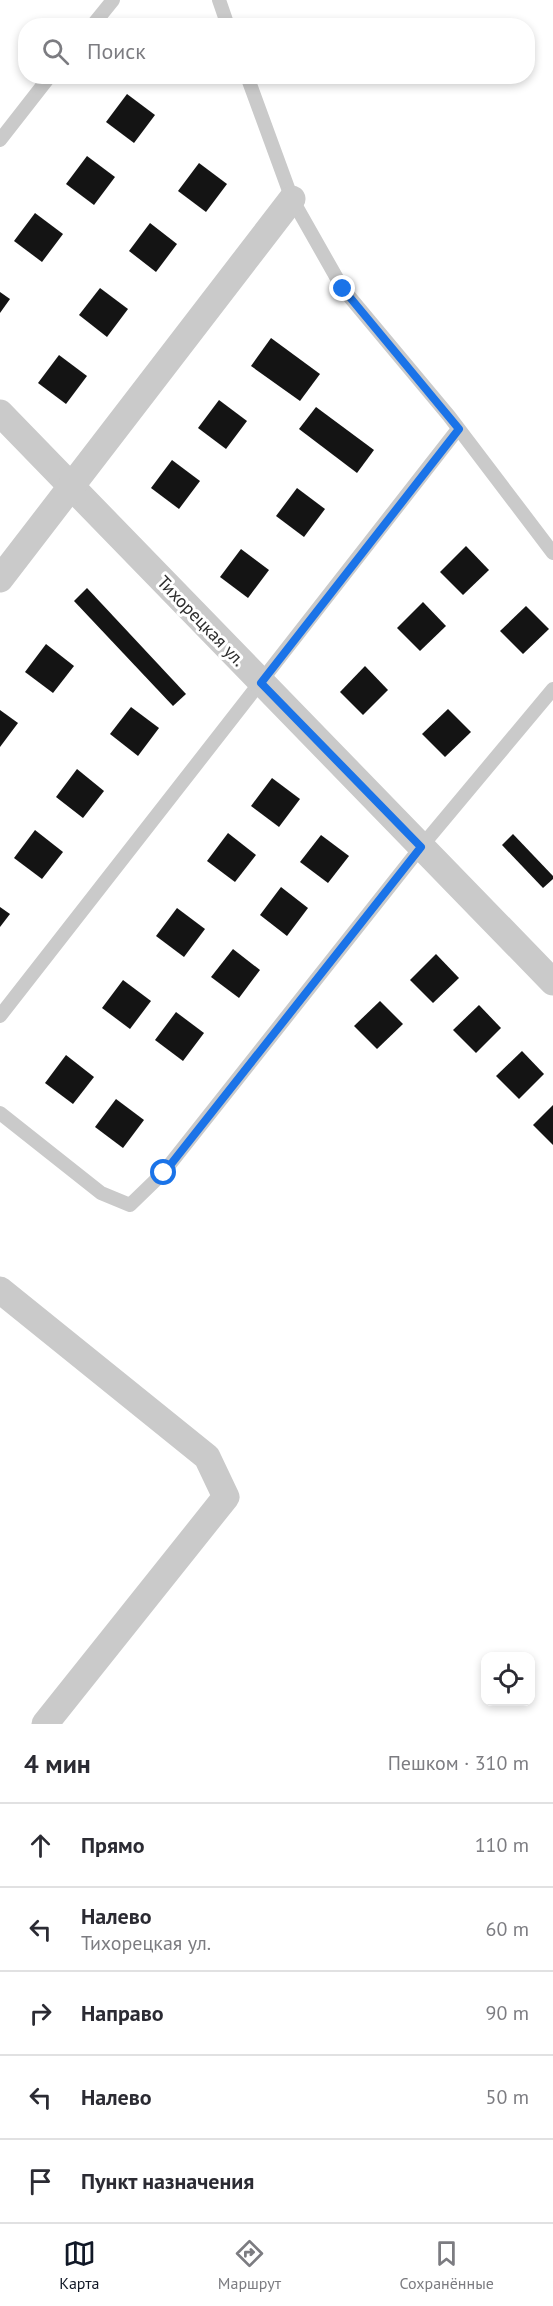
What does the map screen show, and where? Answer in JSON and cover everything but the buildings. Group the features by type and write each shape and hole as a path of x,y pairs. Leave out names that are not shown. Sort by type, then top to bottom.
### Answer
{"street":[{"path":"0,579 292,199"},
{"name":"Тихорецкая ул.","path":"0,413 553,982"},
{"path":"0,1290 207,1456 226,1497 45,1724"}],"lane":[{"path":"98,18 113,0"},
{"path":"219,0 225,18"},
{"path":"0,140 44,84"},
{"path":"250,84 292,199 343,289 459,429 553,553"},
{"path":"0,1016 459,429"},
{"path":"0,1113 102,1193 130,1205 164,1173 421,847 553,689"}],"route":[{"path":"164,1173 421,847 261,683 459,429 343,289"}]}
